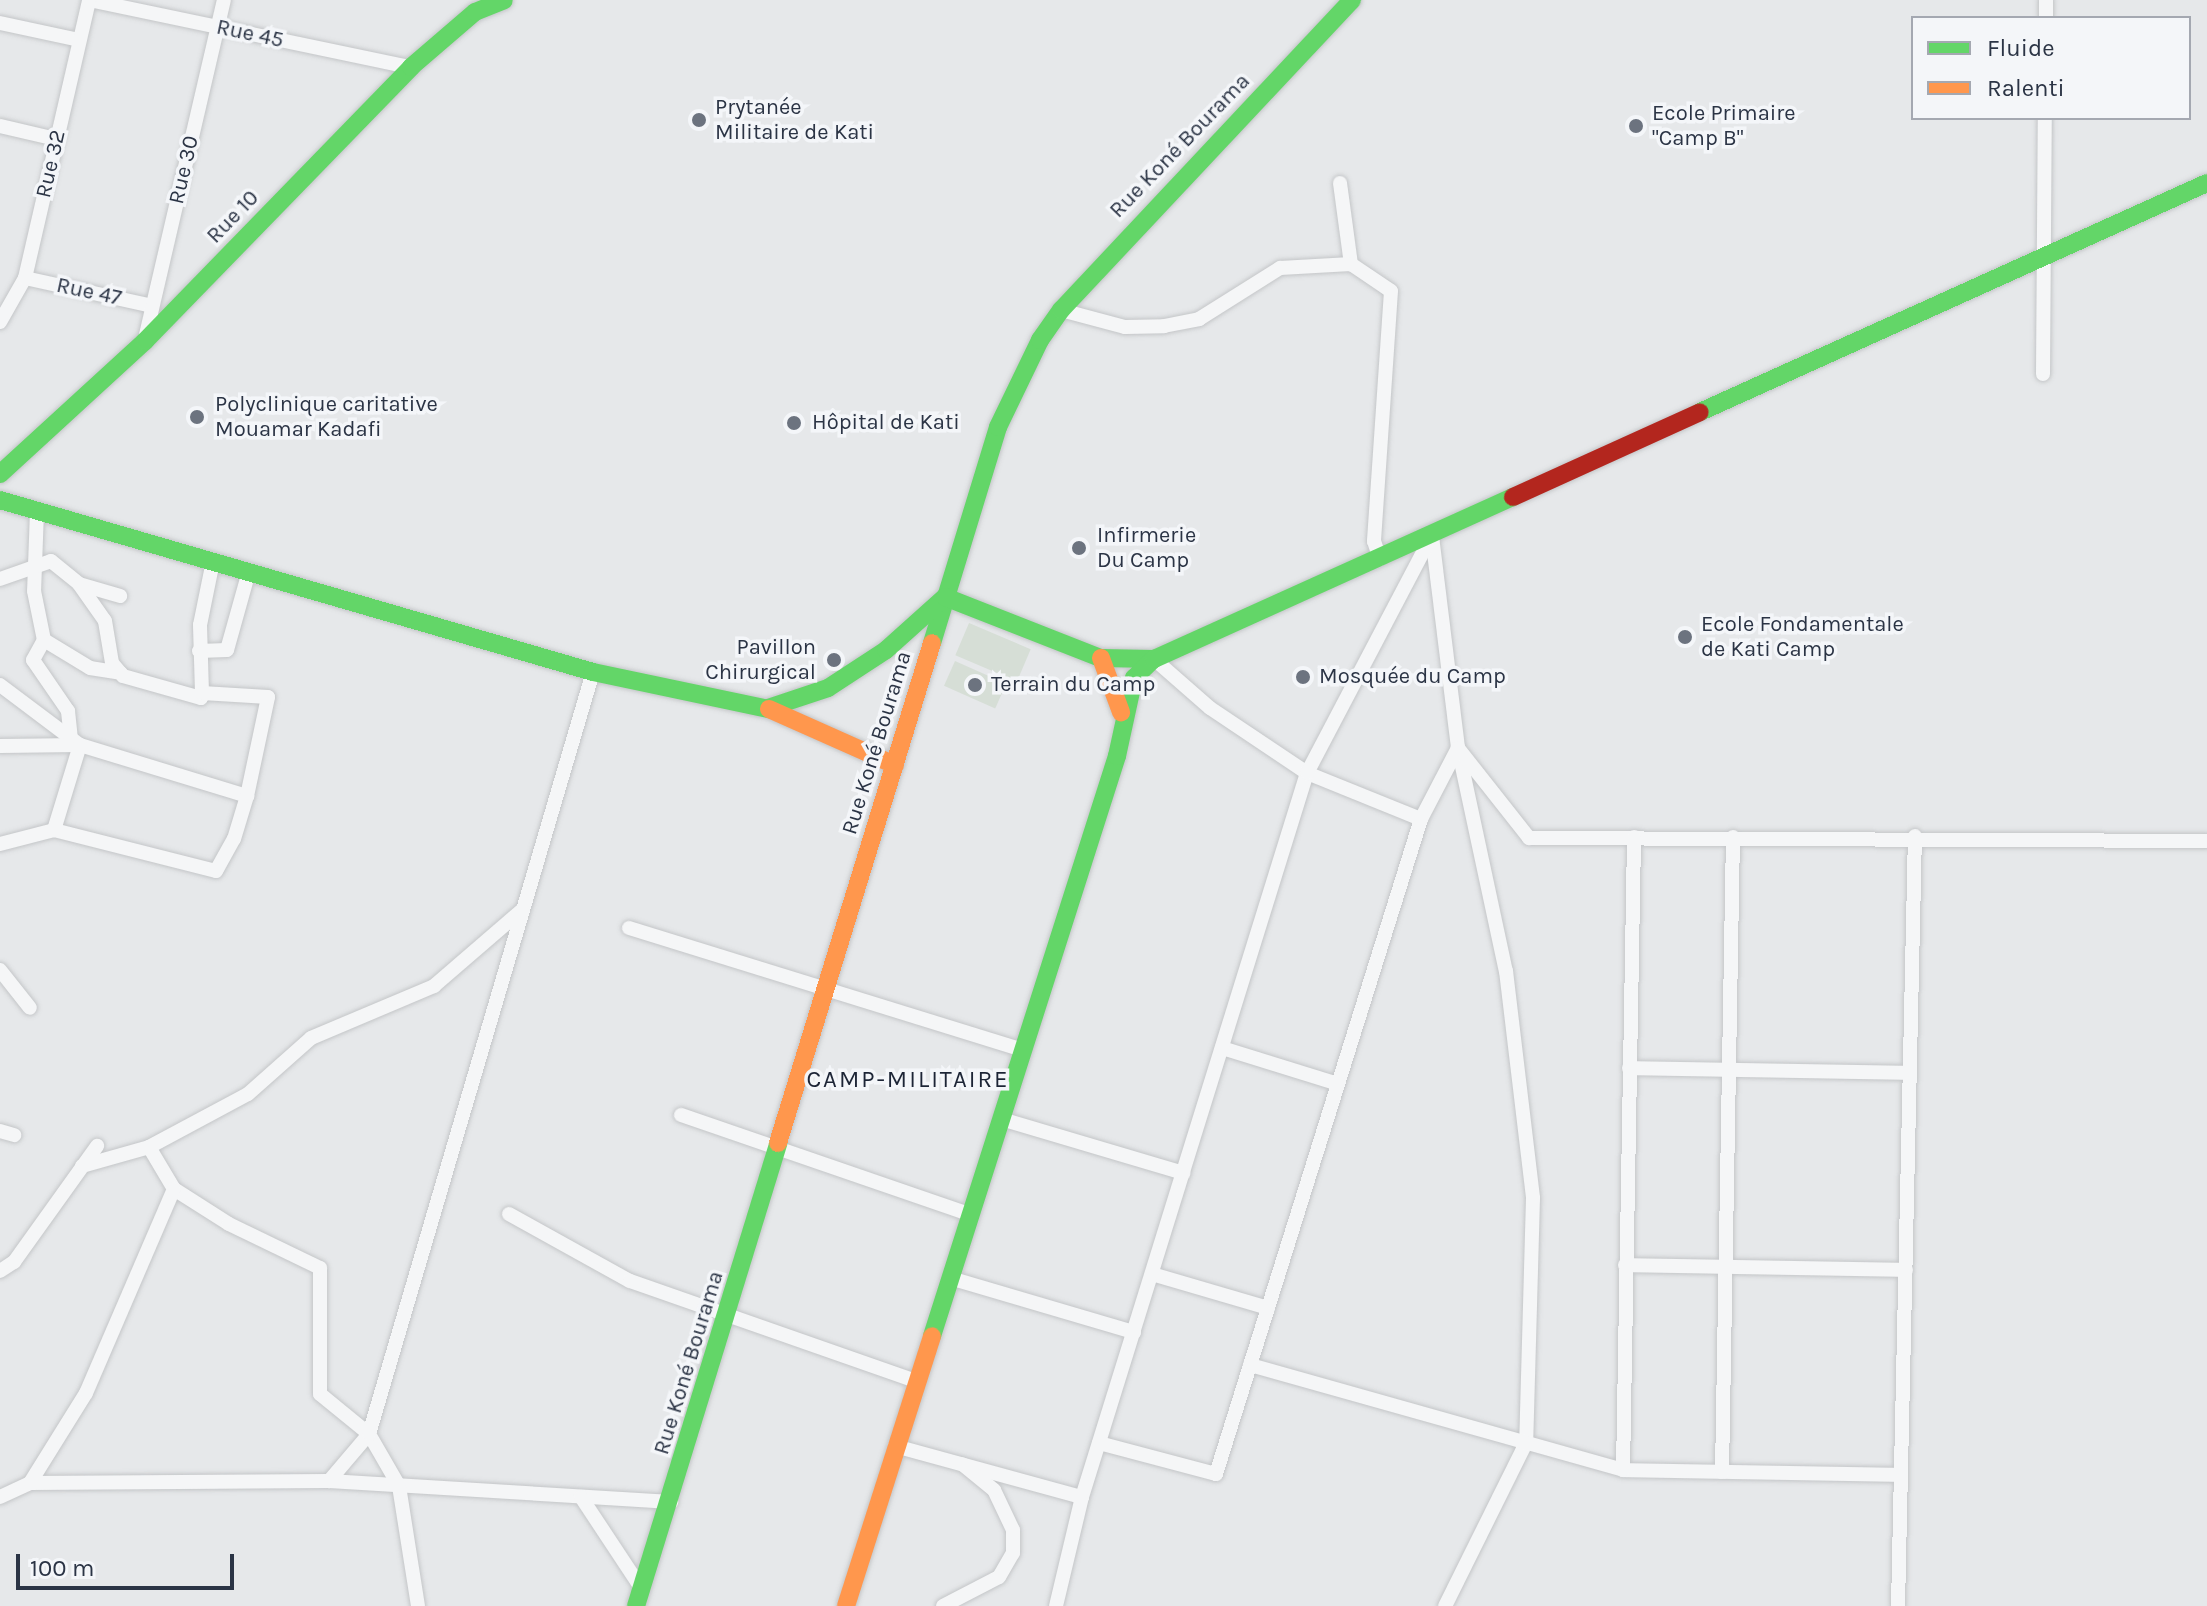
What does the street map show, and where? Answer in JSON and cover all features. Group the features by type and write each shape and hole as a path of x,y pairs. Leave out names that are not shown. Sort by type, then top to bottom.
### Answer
{"main road":[{"name":"Rue 10","path":"0,474 145,341 473,6 504,0"},
{"name":"Rue Koné Bourama","path":"639,1597 729,1316 998,427 1040,340 1061,310 1352,0"},
{"path":"846,1606 1117,756 1122,716 1134,678 1154,659 1380,559 2044,254 2207,183"},
{"path":"0,500 593,672 768,708 895,765"},
{"path":"768,708 802,699 886,650 945,597 1101,658 1154,659"},
{"path":"1101,658 1122,716"},
{"path":"802,699 808,724"}],"street":[{"name":"Rue 45","path":"89,0 411,67"},
{"name":"Rue 32","path":"0,322 25,278 89,0"},
{"name":"Rue 30","path":"145,341 224,0"},
{"path":"0,23 79,40"},
{"path":"2043,374 2045,120"},
{"path":"0,126 56,139"},
{"path":"1340,183 1351,264"},
{"path":"1061,310 1125,327 1164,326 1199,319 1280,268 1351,264 1391,291 1374,541 1380,559"},
{"name":"Rue 47","path":"25,278 152,306"},
{"path":"37,511 36,570 44,640 33,660 68,711 75,742 54,830"},
{"path":"1432,535 1458,748 1506,971 1533,1198 1526,1443 1445,1606"},
{"path":"1056,1606 1082,1497 1307,773 1432,535"},
{"path":"0,579 36,570 51,561 79,584 105,621 112,663 121,673"},
{"path":"44,640 90,668 121,673 201,698 199,651 213,561"},
{"path":"199,651 227,650 249,571"},
{"path":"79,584 120,596"},
{"path":"1154,659 1210,708 1307,773 1421,819"},
{"path":"329,1481 369,1434 593,672"},
{"path":"0,685 75,742 247,796"},
{"path":"0,844 54,830 216,871 234,839 247,796 268,697 202,693"},
{"path":"0,746 75,742"},
{"path":"1099,1443 1216,1474 1421,819 1458,748"},
{"path":"1458,748 1529,838 1915,836 2207,841"},
{"path":"1898,1606 1915,836"},
{"path":"1623,1470 1634,837"},
{"path":"1722,1472 1733,837"},
{"path":"82,1166 149,1147 248,1094 311,1038 434,986 523,910"},
{"path":"629,928 1024,1050"},
{"path":"0,970 30,1008"},
{"path":"1222,1048 1338,1084"},
{"path":"1629,1068 1910,1073"},
{"path":"681,1115 971,1215"},
{"path":"1008,1121 1183,1173"},
{"path":"0,1271 14,1262 97,1146"},
{"path":"149,1147 174,1189 229,1224 320,1268 320,1394 369,1434 399,1486 418,1606"},
{"path":"30,1483 86,1393 174,1189"},
{"path":"509,1214 630,1281 916,1381"},
{"path":"1625,1265 1906,1270"},
{"path":"1152,1274 1268,1308"},
{"path":"950,1278 1134,1332"},
{"path":"1250,1365 1623,1470 1899,1475"},
{"path":"895,1446 1082,1497"},
{"path":"943,1606 999,1577 1013,1553 1013,1530 994,1490 962,1464"},
{"path":"0,1497 30,1483 329,1481 671,1502"},
{"path":"581,1497 639,1597"}],"shaded area":[{"path":"969,623 1031,649 1017,681 955,655"},
{"name":"Terrain du Camp","path":"955,661 1006,684 995,708 944,686"}],"traffic: fast":[{"path":"0,474 145,341 411,67 475,12 504,0"},
{"path":"932,643 998,427 1040,340 1061,310 1352,0"},
{"path":"1700,412 2207,183"},
{"path":"932,1336 1117,756 1134,678 1154,659 1513,497"},
{"path":"0,500 593,672 769,709"},
{"path":"768,708 828,688 886,650 945,597 1101,658 1154,659"},
{"path":"636,1606 778,1143"}],"traffic: slow":[{"path":"778,1143 932,643"},
{"path":"1101,658 1121,712"},
{"path":"769,709 895,765"},
{"path":"846,1606 932,1336"}],"traffic: jam":[{"path":"1513,497 1700,412"}],"place":[{"name":"Prytanée Militaire de Kati","path":"699,120"},
{"name":"Ecole Primaire \"Camp B\"","path":"1636,126"},
{"name":"Polyclinique caritative Mouamar Kadafi","path":"197,417"},
{"name":"Hôpital de Kati","path":"794,423"},
{"name":"Infirmerie Du Camp","path":"1079,548"},
{"name":"Ecole Fondamentale de Kati Camp","path":"1685,637"},
{"name":"Pavillon Chirurgical","path":"834,660"},
{"name":"Mosquée du Camp","path":"1303,677"},
{"name":"Terrain du Camp","path":"975,685"}],"district":[{"name":"CAMP-MILITAIRE","path":"908,1080"}]}
